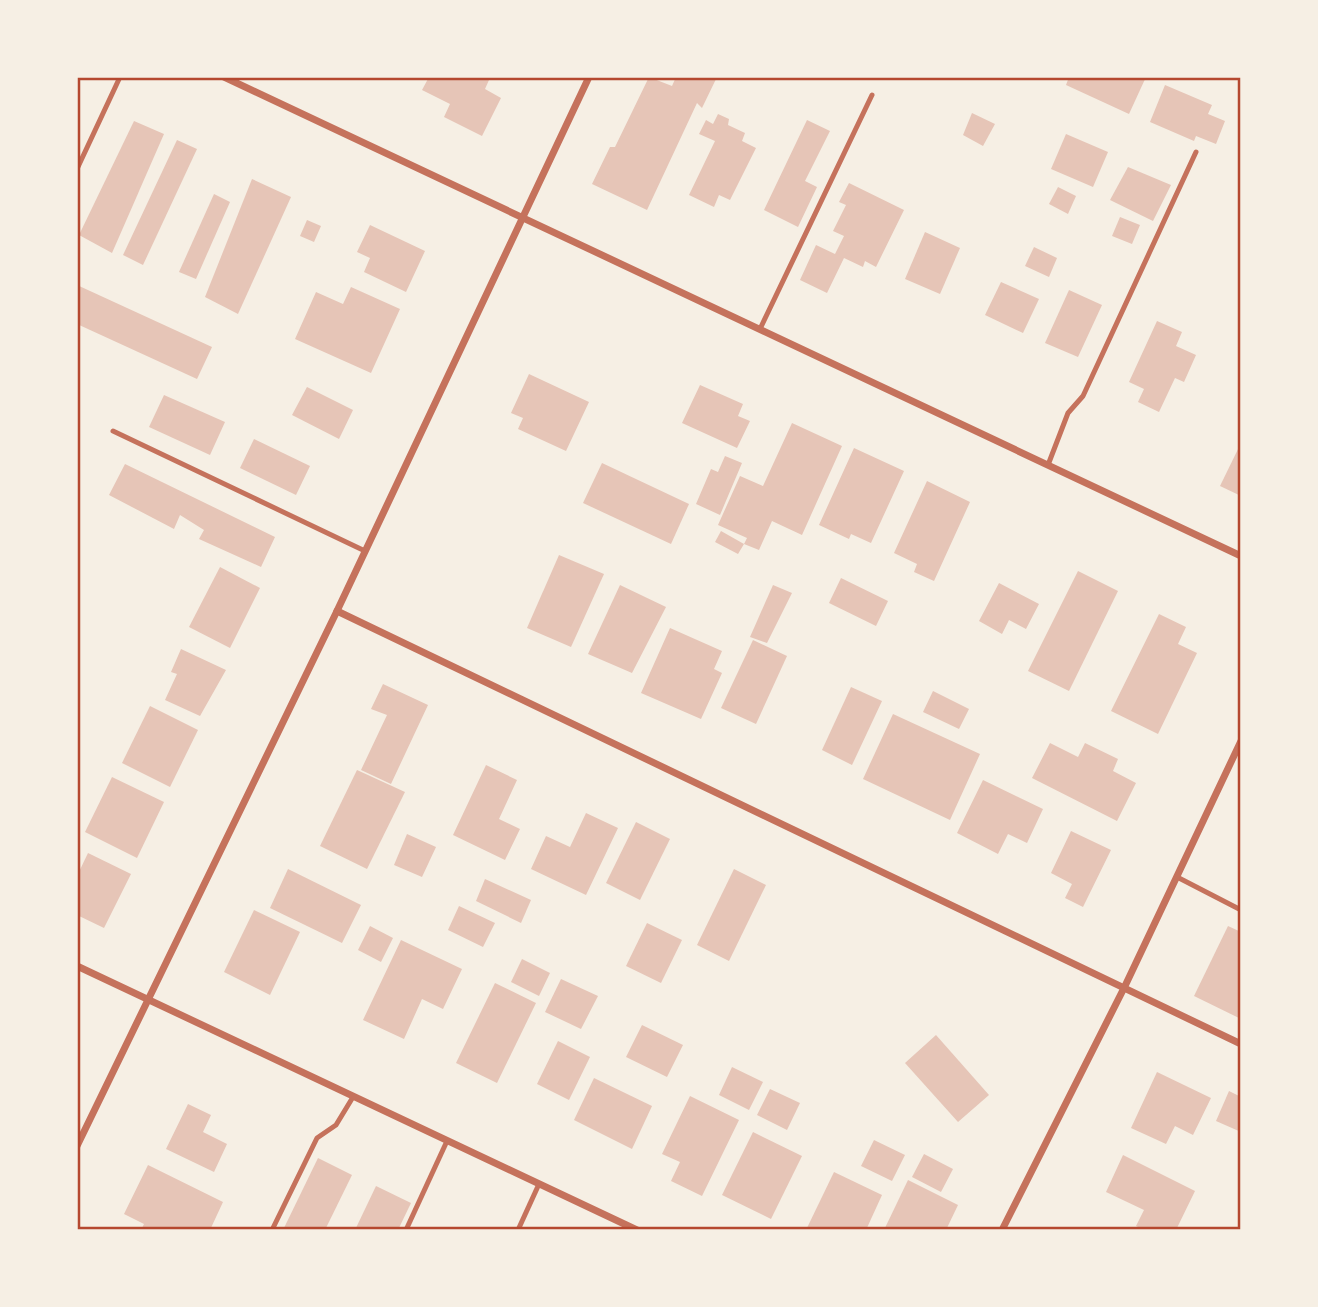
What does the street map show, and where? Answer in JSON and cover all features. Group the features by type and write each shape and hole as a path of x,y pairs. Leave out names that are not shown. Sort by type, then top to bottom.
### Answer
{"street":[{"path":"224,77 1241,556"},
{"path":"77,1146 337,611 589,77"},
{"path":"337,611 1125,986 1241,1044"},
{"path":"1002,1230 1125,986 1241,741"},
{"path":"77,966 638,1230"}],"lane":[{"path":"77,169 120,77"},
{"path":"760,329 872,95"},
{"path":"1048,465 1069,413 1083,397 1196,152"},
{"path":"113,431 365,551"},
{"path":"1177,877 1241,909"},
{"path":"272,1230 317,1138 337,1125 353,1097"},
{"path":"407,1230 447,1141"},
{"path":"517,1230 539,1184"}],"building":[{"path":"429,77 482,77 489,80 485,89 501,98 482,136 444,117 450,104 422,90"},
{"path":"649,77 672,86 676,77 717,77 702,108 697,103 647,210 592,184 610,147 615,147"},
{"path":"1069,77 1146,77 1129,114 1066,85"},
{"path":"1165,85 1212,105 1208,114 1225,121 1216,144 1196,136 1194,141 1150,122"},
{"path":"972,113 995,124 983,146 963,135"},
{"path":"718,114 729,119 728,125 745,133 742,141 756,148 730,200 719,195 714,207 689,195 715,141 699,134 706,120 713,124"},
{"path":"807,120 830,131 805,181 817,187 798,227 764,210"},
{"path":"134,121 164,134 112,253 79,235"},
{"path":"1066,134 1108,152 1093,187 1051,169"},
{"path":"177,140 197,149 143,265 123,255"},
{"path":"1128,167 1171,185 1153,221 1110,200"},
{"path":"252,179 291,197 238,314 205,297"},
{"path":"849,183 904,210 876,267 865,261 863,267 844,258 827,293 800,280 816,245 835,254 844,236 833,231 846,205 839,202"},
{"path":"1058,187 1076,196 1068,214 1049,204"},
{"path":"214,194 230,202 196,279 179,272"},
{"path":"1120,217 1140,225 1132,244 1112,236"},
{"path":"307,220 321,226 314,242 300,236"},
{"path":"370,225 425,251 406,292 364,272 370,258 357,252"},
{"path":"925,232 960,248 940,294 905,279"},
{"path":"1034,247 1057,258 1049,277 1025,266"},
{"path":"1001,282 1039,299 1023,333 985,315"},
{"path":"77,285 212,347 197,379 77,324"},
{"path":"351,287 400,309 371,373 295,339 316,292 343,304"},
{"path":"1069,290 1102,305 1078,357 1045,343"},
{"path":"1157,321 1182,332 1176,346 1196,355 1184,382 1175,378 1159,412 1138,402 1144,389 1129,382"},
{"path":"529,374 589,402 566,451 518,429 523,418 511,413"},
{"path":"700,385 743,404 738,416 750,421 737,448 682,423"},
{"path":"307,387 353,410 339,439 292,415"},
{"path":"164,395 225,422 210,455 149,427"},
{"path":"792,423 842,446 802,535 772,521 759,550 744,544 747,538 718,525 740,476 763,486"},
{"path":"254,439 310,466 296,495 240,468"},
{"path":"1241,443 1241,496 1220,486"},
{"path":"854,448 904,471 871,543 851,534 849,539 819,525"},
{"path":"725,456 742,463 720,515 696,504 711,469 718,472"},
{"path":"602,463 689,504 671,544 583,503"},
{"path":"125,464 275,537 261,567 199,539 204,530 180,515 174,529 109,495"},
{"path":"927,481 970,502 934,581 914,572 917,564 894,553"},
{"path":"721,531 744,544 738,554 715,542"},
{"path":"559,555 604,574 571,647 527,628"},
{"path":"220,567 260,588 230,648 189,627"},
{"path":"1078,571 1118,591 1069,691 1028,671"},
{"path":"841,578 888,601 876,626 829,603"},
{"path":"999,583 1039,604 1026,629 1009,620 1002,634 979,621"},
{"path":"620,585 666,607 632,673 588,654"},
{"path":"773,585 792,593 767,643 750,637"},
{"path":"1159,614 1186,627 1178,644 1197,653 1158,734 1111,711"},
{"path":"670,628 722,651 714,669 722,673 701,719 641,693"},
{"path":"753,640 787,656 756,724 721,708"},
{"path":"181,649 226,670 200,716 165,700 177,674 171,672"},
{"path":"383,684 428,705 391,784 361,770 387,715 371,709"},
{"path":"851,687 882,701 852,765 822,750"},
{"path":"933,691 969,709 959,729 923,712"},
{"path":"150,706 198,730 170,787 122,763"},
{"path":"893,714 980,754 950,820 863,779"},
{"path":"1050,743 1078,757 1085,743 1118,759 1113,771 1136,783 1117,821 1032,778"},
{"path":"486,765 517,780 499,819 520,829 505,860 453,835"},
{"path":"357,770 405,792 367,869 320,846"},
{"path":"112,777 164,802 137,858 85,832"},
{"path":"983,780 1043,809 1027,843 1008,834 998,854 957,833"},
{"path":"586,813 618,828 586,895 531,869 546,836 570,847"},
{"path":"636,822 670,839 640,900 606,883"},
{"path":"1071,831 1111,850 1083,907 1065,898 1072,884 1051,873"},
{"path":"407,834 436,847 422,877 394,865"},
{"path":"88,853 131,874 104,928 77,915 77,876"},
{"path":"288,869 361,905 342,943 270,908"},
{"path":"734,869 766,885 729,961 697,945"},
{"path":"485,879 531,900 521,923 476,901"},
{"path":"459,906 495,923 483,947 448,930"},
{"path":"254,910 300,932 270,995 224,972"},
{"path":"647,923 682,940 661,983 626,966"},
{"path":"370,926 393,938 381,962 358,950"},
{"path":"1228,926 1241,932 1241,1019 1194,996"},
{"path":"401,940 462,969 443,1009 422,999 404,1039 363,1020"},
{"path":"522,959 550,973 539,996 511,982"},
{"path":"561,979 598,996 581,1029 545,1012"},
{"path":"495,983 536,1003 497,1083 456,1063"},
{"path":"642,1025 683,1045 667,1077 626,1057"},
{"path":"936,1035 989,1095 958,1122 905,1063"},
{"path":"558,1041 590,1057 569,1100 537,1084"},
{"path":"732,1067 763,1082 749,1110 719,1095"},
{"path":"1157,1072 1211,1098 1193,1135 1175,1126 1166,1144 1131,1128"},
{"path":"594,1078 652,1106 632,1149 574,1120"},
{"path":"770,1089 800,1103 787,1130 757,1115"},
{"path":"1229,1091 1241,1097 1241,1132 1216,1121"},
{"path":"690,1096 739,1120 702,1196 671,1181 680,1162 662,1154"},
{"path":"188,1104 211,1115 203,1132 227,1144 214,1172 166,1149"},
{"path":"753,1132 802,1156 771,1219 722,1195"},
{"path":"874,1140 905,1155 892,1181 861,1166"},
{"path":"924,1154 953,1169 941,1192 912,1177"},
{"path":"1123,1155 1195,1191 1176,1230 1144,1230 1136,1226 1144,1210 1106,1192"},
{"path":"318,1158 352,1175 325,1230 283,1230"},
{"path":"148,1165 223,1202 210,1230 141,1230 144,1224 124,1214"},
{"path":"834,1172 882,1195 866,1230 806,1230"},
{"path":"908,1180 958,1205 946,1230 884,1230"},
{"path":"376,1186 411,1203 398,1230 355,1230"}]}
